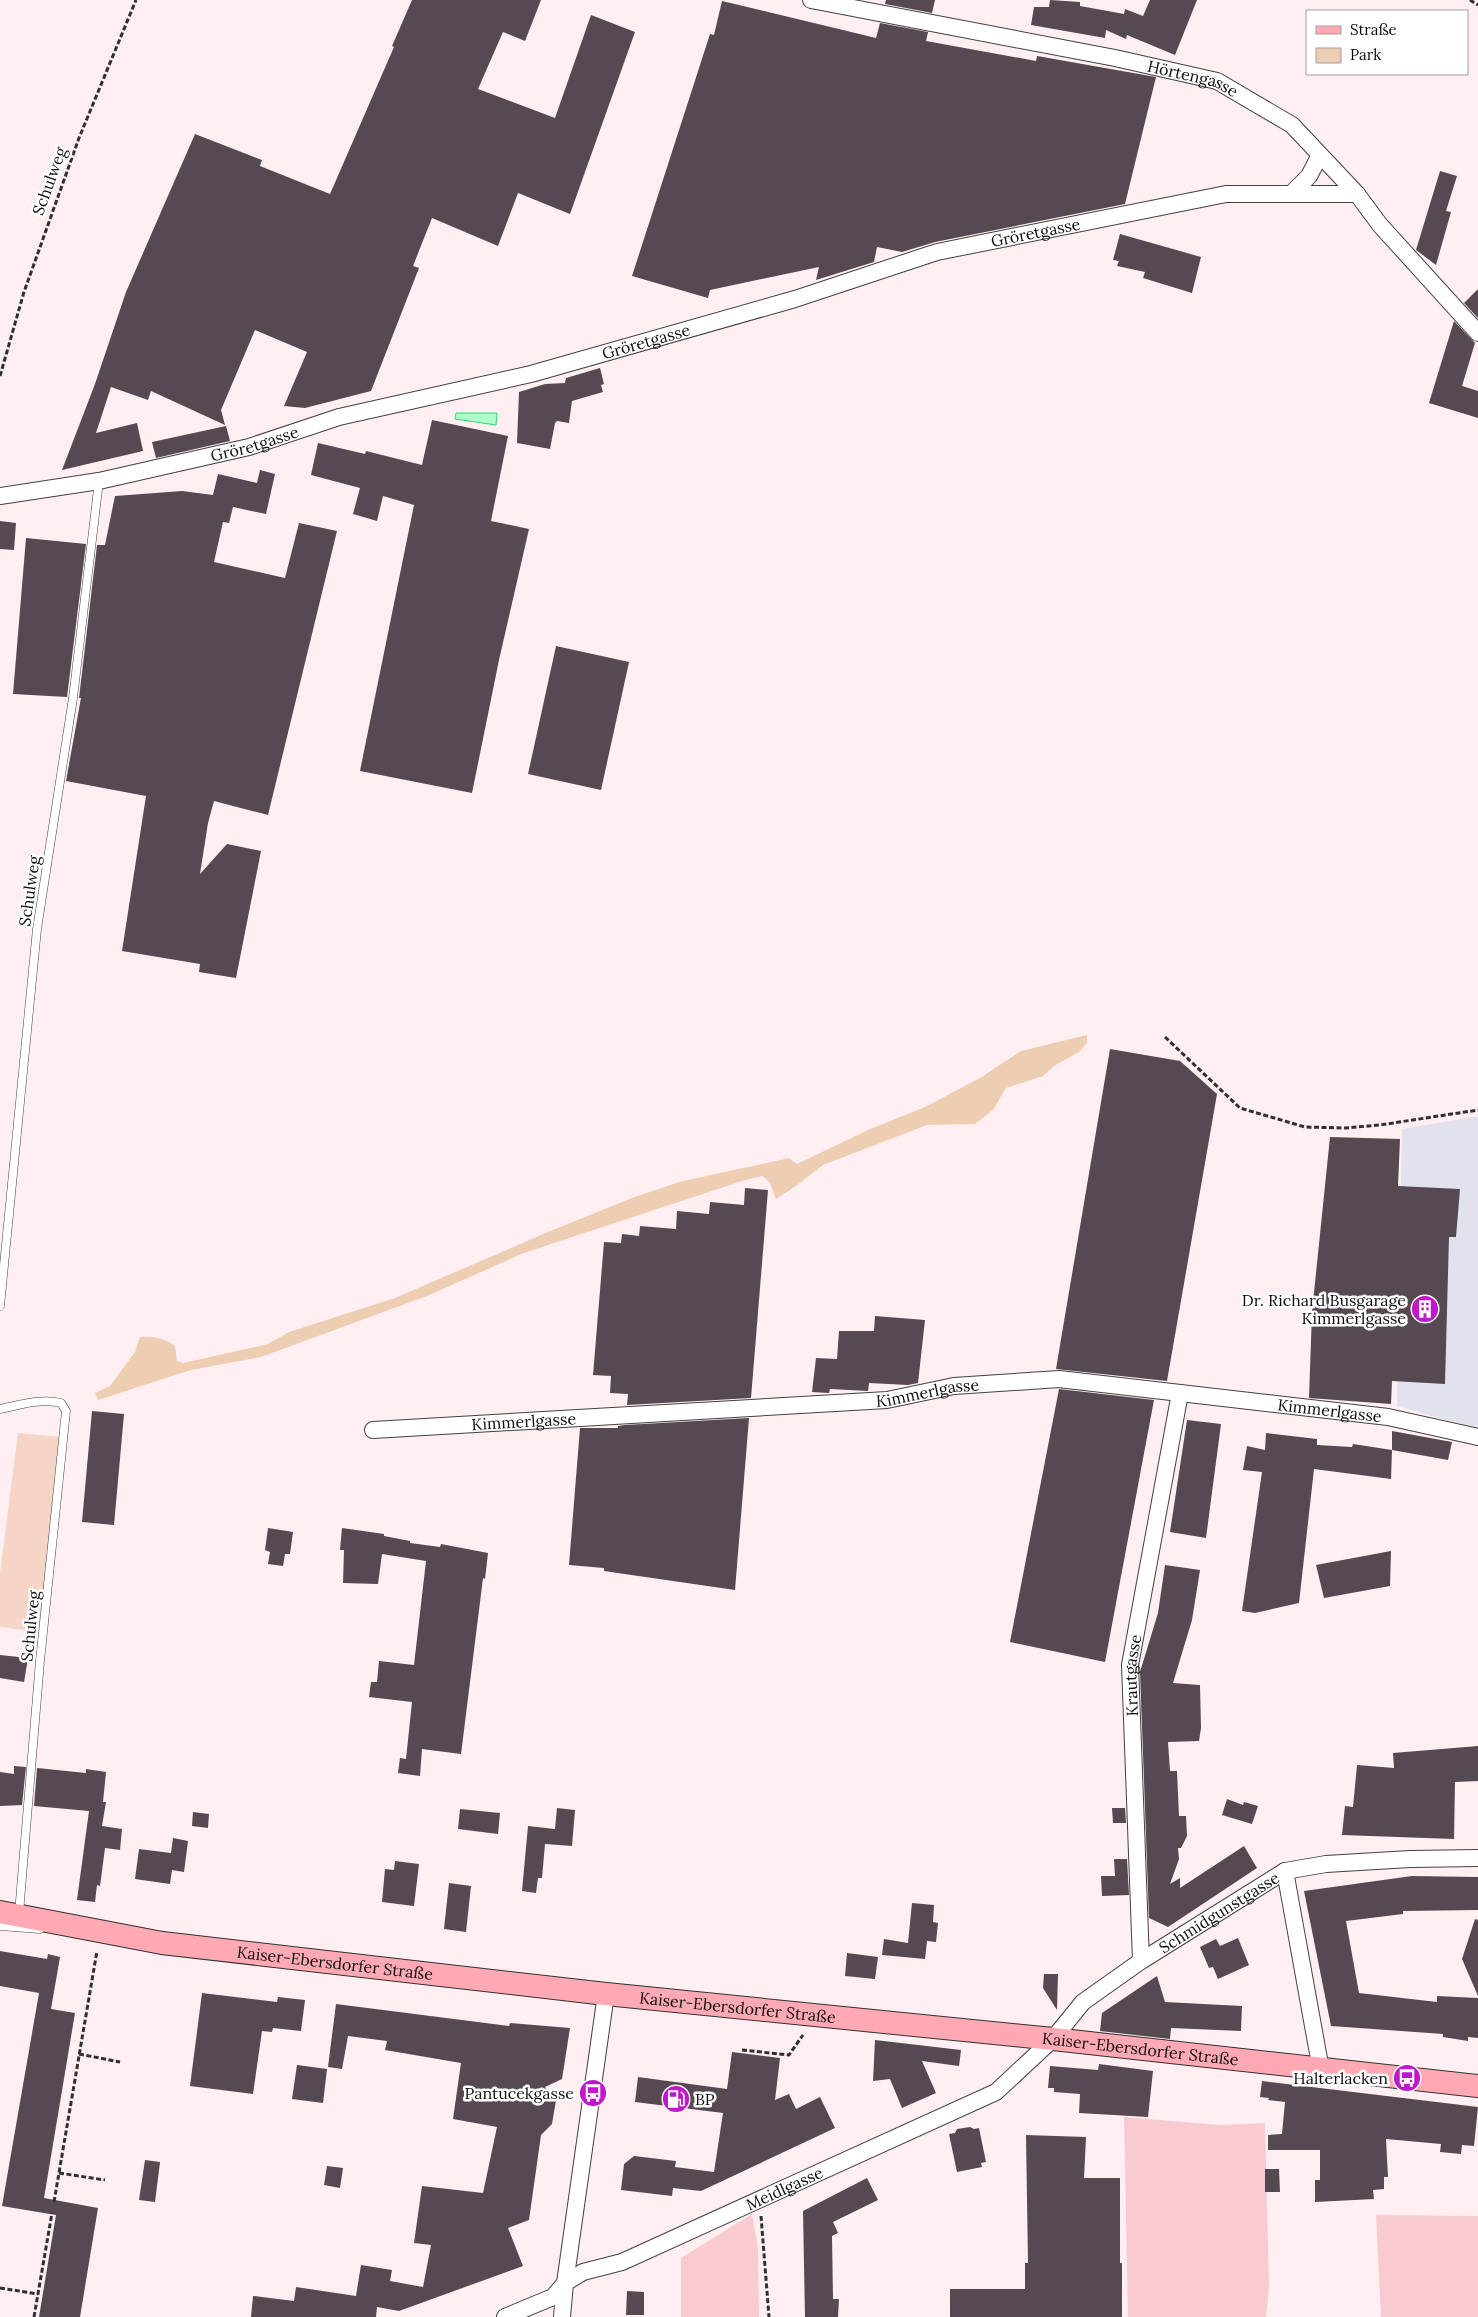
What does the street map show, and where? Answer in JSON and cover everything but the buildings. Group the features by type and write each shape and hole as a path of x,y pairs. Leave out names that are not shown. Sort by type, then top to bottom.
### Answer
{"main road":[{"name":"Kaiser-Ebersdorfer Straße","path":"6,1918 69,1925 162,1943 606,1994 1053,2039 1478,2086"}],"street":[{"name":"Hörtengasse","path":"811,0 1115,58 1217,81 1292,125 1357,194 1380,225 1478,333"},
{"path":"1291,194 1309,176 1320,155"},
{"name":"Gröretgasse","path":"0,496 99,481 249,447 339,417 531,374 795,299 937,252 1226,194 1357,194"},
{"name":"Kimmerlgasse","path":"373,1430 887,1400 954,1386 1058,1379 1388,1417 1478,1437"},
{"name":"Krautgasse","path":"1141,1961 1130,1665 1180,1393"},
{"name":"Schmidgunstgasse","path":"1053,2039 1083,2002 1141,1961 1285,1871 1326,1864 1410,1859 1478,1858"},
{"path":"1285,1871 1322,2070"},
{"path":"562,2317 565,2283 606,1994"},
{"name":"Meidlgasse","path":"506,2317 553,2297 565,2283 583,2272 622,2262 758,2202 996,2092 1053,2039"}],"lane":[{"name":"Schulweg","path":"0,1306 37,929 72,698 99,481"},
{"name":"Schulweg","path":"0,1409 33,1402 54,1401 61,1403 66,1411 41,1651 6,1918"}],"path":[{"name":"Schulweg","path":"0,376 24,292 80,138 136,0"},
{"path":"1470,0 1478,5"},
{"path":"1166,1037 1240,1108 1305,1126 1345,1128 1380,1125 1478,1110"},
{"path":"54,2202 100,1931"},
{"path":"742,2050 789,2055 807,2029"},
{"path":"79,2054 120,2062"},
{"path":"59,2172 105,2180"},
{"path":"758,2202 763,2222 769,2317"},
{"path":"34,2317 52,2213"},
{"path":"0,2288 38,2294"}],"shaded area":[{"path":"456,413 497,413 496,425 455,419"},
{"name":"Dr. Richard Busgarage Kimmerlgasse","path":"1478,1116 1478,1429 1397,1406 1402,1129"},
{"path":"18,1433 60,1437 39,1632 0,1627 0,1573"},
{"path":"1124,2117 1219,2125 1265,2123 1269,2286 1266,2317 1128,2317"},
{"path":"752,2214 758,2248 759,2317 681,2317 681,2258"},
{"path":"1376,2215 1478,2216 1478,2317 1381,2317"}],"green space":[{"path":"1087,1035 1087,1043 1079,1052 1054,1066 1043,1076 1006,1088 993,1110 975,1124 927,1125 823,1165 776,1199 770,1183 763,1176 742,1181 524,1253 427,1296 261,1357 191,1370 98,1400 95,1393 110,1386 135,1352 140,1337 158,1338 171,1343 175,1346 177,1361 183,1363 268,1344 289,1332 395,1298 548,1232 632,1198 679,1182 789,1158 797,1164 868,1130 925,1107 980,1078 1021,1051"}],"place":[{"name":"Dr. Richard Busgarage Kimmerlgasse","path":"1425,1309"},
{"name":"Halterlacken","path":"1407,2078"},
{"name":"Pantucekgasse","path":"593,2093"},
{"name":"BP","path":"676,2099"}]}
